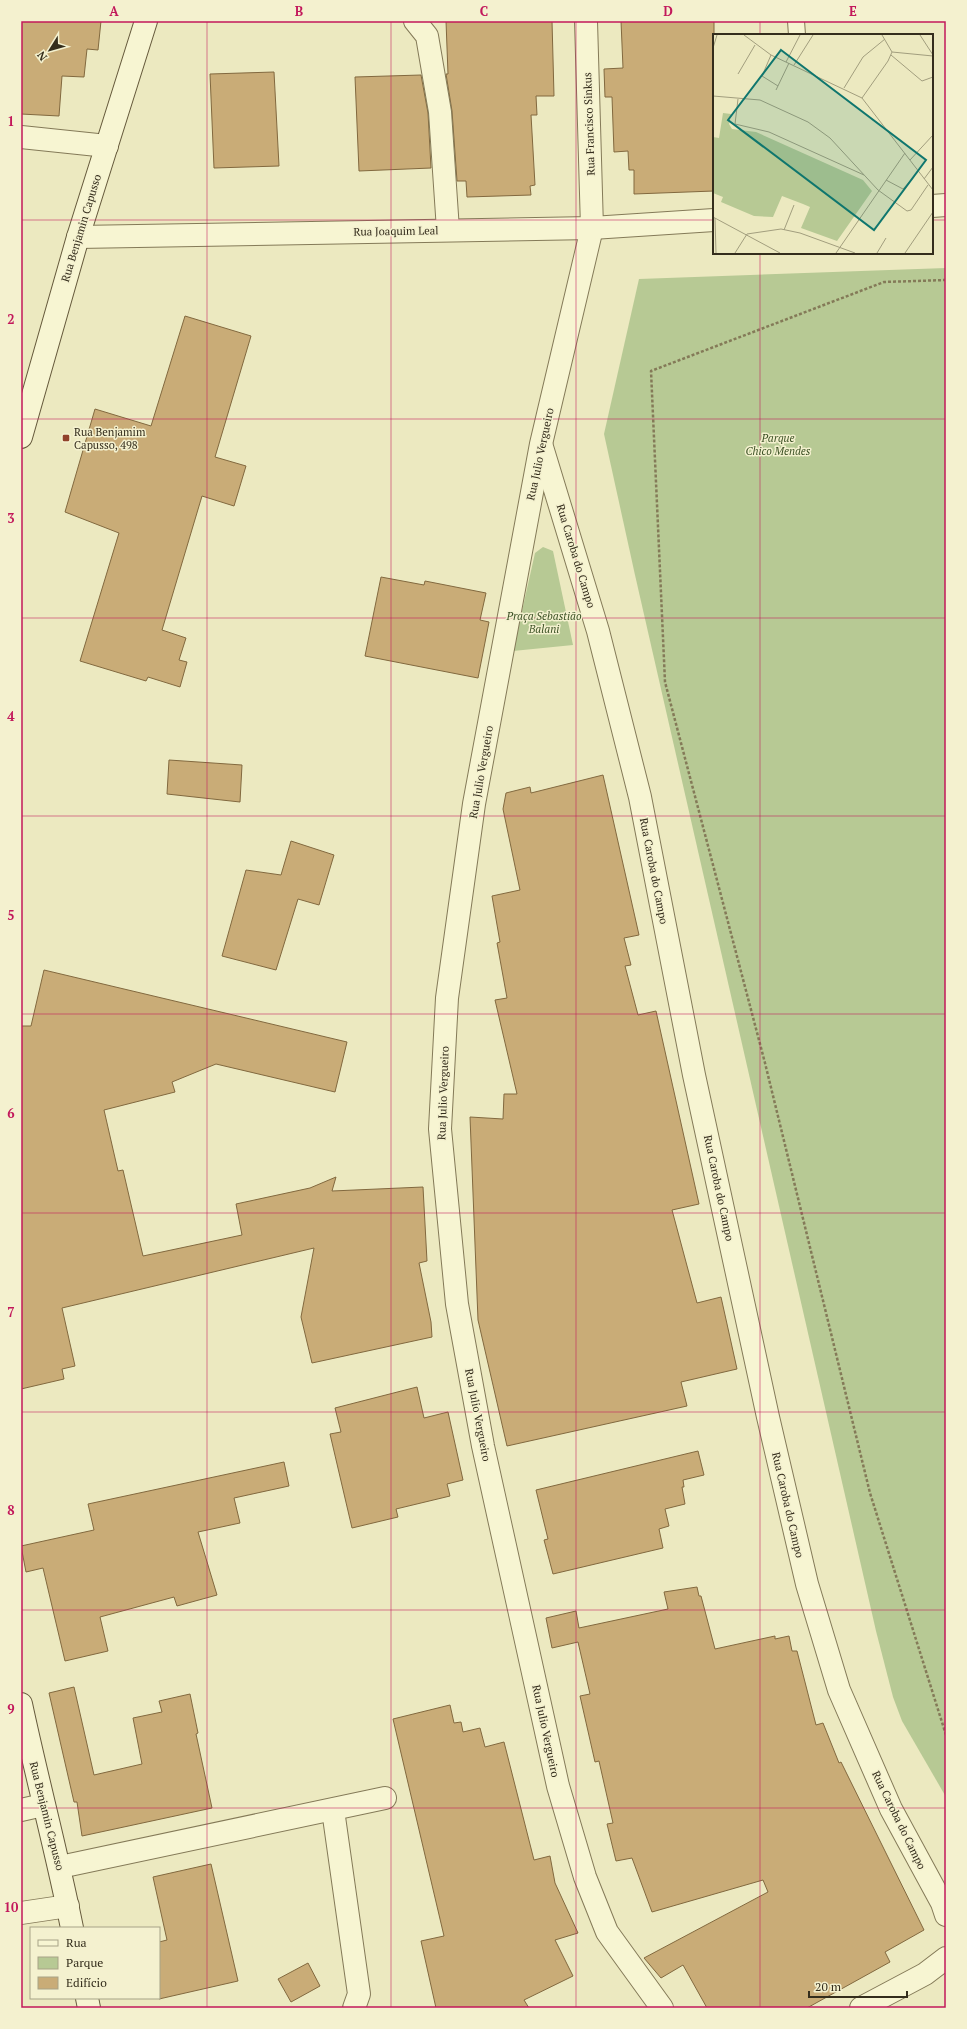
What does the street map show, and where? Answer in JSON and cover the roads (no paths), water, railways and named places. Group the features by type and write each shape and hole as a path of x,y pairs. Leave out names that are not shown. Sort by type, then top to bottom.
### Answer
{"street":[{"name":"Rua Benjamin Capusso","path":"21,437 78,236 146,21"},
{"path":"415,21 427,36 440,112 448,230"},
{"name":"Rua Francisco Sinkus","path":"586,21 592,228"},
{"path":"21,137 107,146"},
{"path":"933,206 946,205"},
{"name":"Rua Joaquim Leal","path":"78,236 592,228 713,220"},
{"name":"Rua Julio Vergueiro","path":"592,228 541,444 474,804 447,998 440,1129 457,1304 483,1446 558,1786 585,1877 607,1932 647,1990 662,2008"},
{"name":"Rua Caroba do Campo","path":"541,444 598,631 640,797 694,1075 768,1417 807,1584 839,1690 891,1809 942,1904 946,1915"},
{"name":"Rua Benjamin Capusso","path":"21,1704 43,1805 60,1867 72,1927"},
{"path":"60,1867 385,1798"},
{"path":"21,1810 43,1805"},
{"path":"333,1810 358,1994 354,2008"},
{"path":"21,1913 68,1906"},
{"path":"861,2008 925,1974 946,1958"}],"lane":[{"path":"796,21 797,34"}],"place":[{"name":"Rua Benjamim Capusso, 498","path":"66,438"}],"park label":[{"name":"Parque Chico Mendes","path":"778,444"},
{"name":"Praça Sebastião Balani","path":"544,622"}]}
